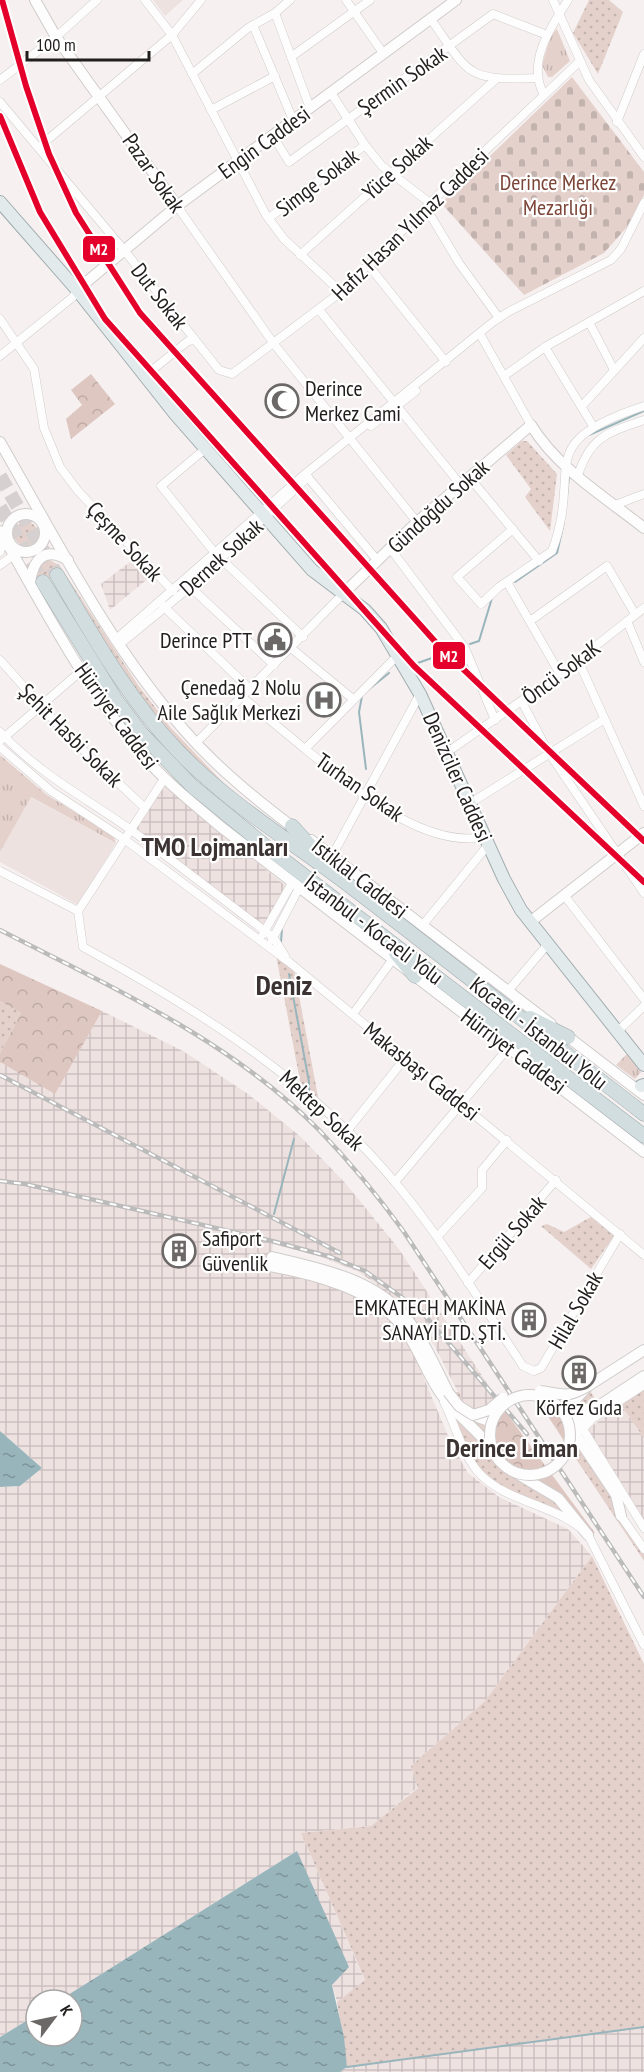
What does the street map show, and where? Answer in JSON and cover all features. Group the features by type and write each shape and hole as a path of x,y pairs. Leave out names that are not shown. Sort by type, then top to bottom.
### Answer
{"highway":[{"name":"Kocaeli - İstanbul Yolu","path":"57,575 128,691 178,751 267,827 339,878 644,1113"},
{"name":"İstanbul - Kocaeli Yolu","path":"37,582 116,700 166,760 227,816 644,1136"},
{"path":"292,826 339,878"},
{"path":"377,931 415,976"},
{"path":"504,1006 568,1037"}],"main road":[{"name":"Pazar Sokak","path":"35,0 56,38 177,206"},
{"name":"Engin Caddesi","path":"77,290 177,206 456,0"},
{"name":"Denizciler Caddesi","path":"0,202 77,290 205,449 312,570 371,617 398,655 420,693 504,879 530,922 644,1065"},
{"path":"531,425 543,443 564,465 644,528"},
{"name":"Gündoğdu Sokak","path":"343,594 417,522 531,425"},
{"name":"İstiklal Caddesi","path":"1,443 44,521 117,643 196,743 234,781 568,1037 640,1088"},
{"path":"29,514 44,521 45,537 39,547 21,551 7,542 9,526 17,516 29,514"},
{"name":"Hürriyet Caddesi","path":"7,542 37,582 81,671 123,731 165,779 296,886 644,1152"},
{"path":"37,582 34,563 42,557 59,556 69,560"},
{"path":"530,922 644,833"},
{"path":"527,1061 535,1075 644,1161"},
{"path":"271,1261 336,1272 361,1283 382,1297 409,1321 444,1392 494,1451 511,1470 558,1498 588,1535"},
{"path":"473,1415 489,1410 515,1391 531,1390 564,1396 573,1395 644,1350"},
{"path":"621,1516 616,1495 576,1435 578,1422 644,1376"},
{"path":"444,1392 459,1406 486,1420 519,1397 534,1395 554,1403 570,1405 588,1386"},
{"path":"554,1403 564,1413 573,1444 621,1516"},
{"path":"511,1470 531,1475 551,1469 566,1454 575,1413 601,1405"},
{"path":"494,1451 491,1433 496,1415"}],"street":[{"path":"0,80 56,38 97,0"},
{"path":"145,0 172,35 268,218 300,255 341,292"},
{"path":"39,147 172,35 201,0"},
{"path":"192,74 253,25 275,13 290,0"},
{"path":"346,0 383,53"},
{"path":"291,57 370,0"},
{"path":"553,0 579,62 617,122 644,157"},
{"path":"544,95 537,78 547,35 568,0"},
{"path":"275,13 310,108"},
{"name":"Şermin Sokak","path":"273,136 289,162 347,117 493,14 547,35"},
{"path":"430,18 470,71 495,80 537,78"},
{"path":"253,25 293,120"},
{"path":"617,122 644,54"},
{"name":"Hafız Hasan Yılmaz Caddesi","path":"232,374 320,311 369,266 428,205 513,129 579,62"},
{"path":"211,110 274,76"},
{"name":"Yüce Sokak","path":"300,255 495,80"},
{"path":"331,93 364,145 390,173 428,205 459,263 500,318"},
{"name":"Dut Sokak","path":"0,102 124,250 219,370 232,374"},
{"name":"Simge Sokak","path":"268,218 364,145"},
{"name":"Dernek Sokak","path":"395,405 500,318 611,260 621,249 644,203"},
{"name":"Pazar Sokak","path":"177,206 274,344 417,522"},
{"path":"369,266 446,362"},
{"name":"Engin Caddesi","path":"0,356 73,297 77,290"},
{"path":"504,376 545,347 644,291"},
{"name":"Dernek Sokak","path":"117,643 187,584 306,476 516,308"},
{"path":"320,311 395,405 513,529 539,561"},
{"name":"Çeşme Sokak","path":"0,319 34,369 44,428 52,453 78,491 173,591"},
{"path":"588,322 614,370"},
{"path":"481,336 531,425"},
{"path":"582,406 644,338"},
{"path":"145,376 188,340 195,340"},
{"name":"Engin Caddesi","path":"0,351 16,341"},
{"path":"545,347 593,426"},
{"path":"513,529 457,577 481,604 507,582 552,551 563,500 564,465 571,447 593,426 644,406"},
{"path":"578,475 587,452 599,438 644,420"},
{"path":"205,449 161,486 218,556 303,637"},
{"path":"306,476 377,561"},
{"path":"615,505 644,494"},
{"path":"0,552 7,542"},
{"path":"0,565 7,542"},
{"path":"390,548 465,648 495,720"},
{"path":"530,621 607,566 635,614"},
{"path":"507,582 560,674"},
{"path":"187,584 273,665"},
{"name":"Dernek Sokak","path":"163,605 173,591 187,584"},
{"name":"Gündoğdu Sokak","path":"196,743 343,594"},
{"path":"163,605 250,689"},
{"name":"Öncü SokaK","path":"446,753 522,702 644,608"},
{"path":"627,621 644,662"},
{"path":"291,648 353,699"},
{"path":"305,749 398,655"},
{"name":"Şehit Hasbi Sokak","path":"0,660 39,705 144,808"},
{"path":"578,660 603,720 644,806"},
{"path":"1,736 81,671"},
{"path":"332,856 420,693"},
{"name":"Turhan Sokak","path":"242,697 363,795 406,820 434,832 465,840 487,841"},
{"path":"522,702 549,753 644,893"},
{"path":"469,804 603,720"},
{"name":"Makasbaşı Caddesi","path":"1,736 56,782 130,830 273,937 289,962"},
{"name":"Makasbaşı Caddesi","path":"0,747 51,791 124,839 269,946 556,1180 644,1255"},
{"path":"0,871 78,911 165,779"},
{"path":"422,926 487,841"},
{"path":"260,940 296,886"},
{"path":"269,946 296,886"},
{"path":"564,895 644,999"},
{"name":"Mektep Sokak","path":"78,911 83,947 184,1004 251,1048 325,1108 395,1182 437,1237 523,1366"},
{"path":"508,991 547,945"},
{"path":"353,1014 393,959"},
{"path":"617,1032 644,1006"},
{"path":"395,1182 509,1047"},
{"path":"347,1131 406,1057"},
{"path":"437,1237 482,1188 482,1170 507,1140"},
{"name":"Ergül Sokak","path":"468,1283 556,1180"},
{"name":"Hilal Sokak","path":"523,1366 534,1371 541,1368 620,1234"},
{"path":"644,1384 592,1419 584,1428 644,1528"},
{"path":"444,1392 468,1455 479,1473 507,1493 573,1522 588,1535 644,1645"},
{"path":"621,1516 644,1549"}],"shaded area":[{"path":"153,0 183,0 165,16"},
{"path":"134,559 150,577 110,610 101,584"},
{"path":"163,785 287,887 264,927 133,828"},
{"path":"30,797 116,843 78,905 0,862 0,852"},
{"path":"102,1011 183,1051 248,1094 301,1137 346,1184 399,1249 498,1400 477,1412 464,1404 434,1345 403,1309 376,1284 357,1271 318,1256 273,1244 272,1254 357,1292 401,1324 452,1445 468,1473 499,1497 568,1529 592,1556 485,1701 411,1766 418,1787 371,1826 301,1833 365,1981 337,2002 297,1851 79,1988 24,1988 24,2022 0,2037 0,1487 20,1486 42,1468 0,1431 0,1062 55,1093"},
{"path":"621,1405 644,1438 644,1520 588,1429"},
{"path":"644,2027 644,2072 340,2072 347,2067"}],"green space":[{"path":"589,0 609,0 623,12 598,74 573,33"},
{"path":"557,29 570,61 552,77 548,77 542,65 551,35"},
{"name":"Derince Merkez Mezarlığı","path":"572,77 644,172 644,195 627,227 604,253 524,295 441,203"},
{"path":"91,374 115,404 71,439 66,419 82,405 71,390"},
{"path":"522,441 527,441 557,474 550,531 525,497 531,489 506,455"},
{"path":"26,522 31,523 37,529 37,539 31,545 26,546 21,545 15,539 14,534 15,529 21,523"},
{"path":"50,560 60,566 138,685 171,728 235,795 180,743 143,700 114,657 63,571 37,585 34,579 39,564"},
{"path":"0,755 47,795 113,835 116,843 31,797 0,852"},
{"path":"276,955 294,969 319,1102 301,1086"},
{"path":"0,964 102,1011 55,1094 0,1062 0,1053 21,1013 0,1001"},
{"path":"0,1001 21,1013 0,1053"},
{"path":"629,1052 641,1072 635,1079 616,1065"},
{"path":"591,1217 614,1236 591,1269 541,1226 547,1224 564,1232"},
{"path":"587,1386 599,1405 575,1428 614,1494 620,1518 644,1553 644,1561 568,1447 570,1442 555,1404"},
{"path":"644,1389 644,1438 621,1405"},
{"path":"439,1392 459,1392 464,1404 473,1412 498,1400 502,1407 496,1415 545,1488 584,1530 507,1493 479,1473"},
{"path":"534,1395 551,1402 563,1414 569,1429 568,1447"},
{"path":"502,1407 595,1533 588,1535 566,1506 521,1478 496,1454 490,1440 492,1424"},
{"path":"592,1556 644,1664 644,2027 347,2067 337,2002 365,1980 301,1833 371,1826 418,1788 411,1766 485,1701"}],"water":[{"path":"0,1431 42,1468 20,1486 0,1487"},
{"path":"297,1851 349,1967 332,1985 344,2037 347,2067 340,2072 0,2072 0,2037 24,2022 24,2048 84,2048 84,1988 79,1988"}],"waterway":[{"path":"589,435 644,411"},
{"path":"567,495 569,477"},
{"path":"515,582 557,553 564,522"},
{"path":"470,644 479,641 492,598"},
{"path":"415,664 457,649"},
{"path":"368,690 389,673"},
{"path":"362,696 359,712 366,769"},
{"path":"281,942 282,928"},
{"path":"289,974 309,1092"},
{"path":"274,1214 294,1139"},
{"path":"347,2067 644,2027"}],"tunnel":[{"path":"0,476 57,575"},
{"path":"0,507 43,582"}],"railway":[{"path":"0,930 126,995 208,1042 284,1098 319,1130 342,1154 404,1232 644,1597"},
{"path":"0,1075 340,1253"},
{"path":"0,1181 25,1184 272,1241 331,1257 365,1271 421,1311 527,1434"}],"transit line":[{"name":"M2","path":"2,0 26,86 49,154 76,213 140,313 440,647 644,841"},
{"name":"M2","path":"0,116 40,212 105,319 414,666 644,882"}],"place":[{"name":"Derince Merkez Cami","path":"282,401"},
{"name":"Derince PTT","path":"275,640"},
{"name":"Çenedağ 2 Nolu Aile Sağlık Merkezi","path":"324,700"},
{"name":"Safiport Güvenlik","path":"179,1251"},
{"name":"EMKATECH MAKİNA SANAYİ LTD. ŞTİ.","path":"529,1320"},
{"name":"Körfez Gıda","path":"579,1373"}],"district":[{"name":"TMO Lojmanları","path":"215,846"},
{"name":"Deniz","path":"284,984"},
{"name":"Derince Liman","path":"512,1447"}]}
